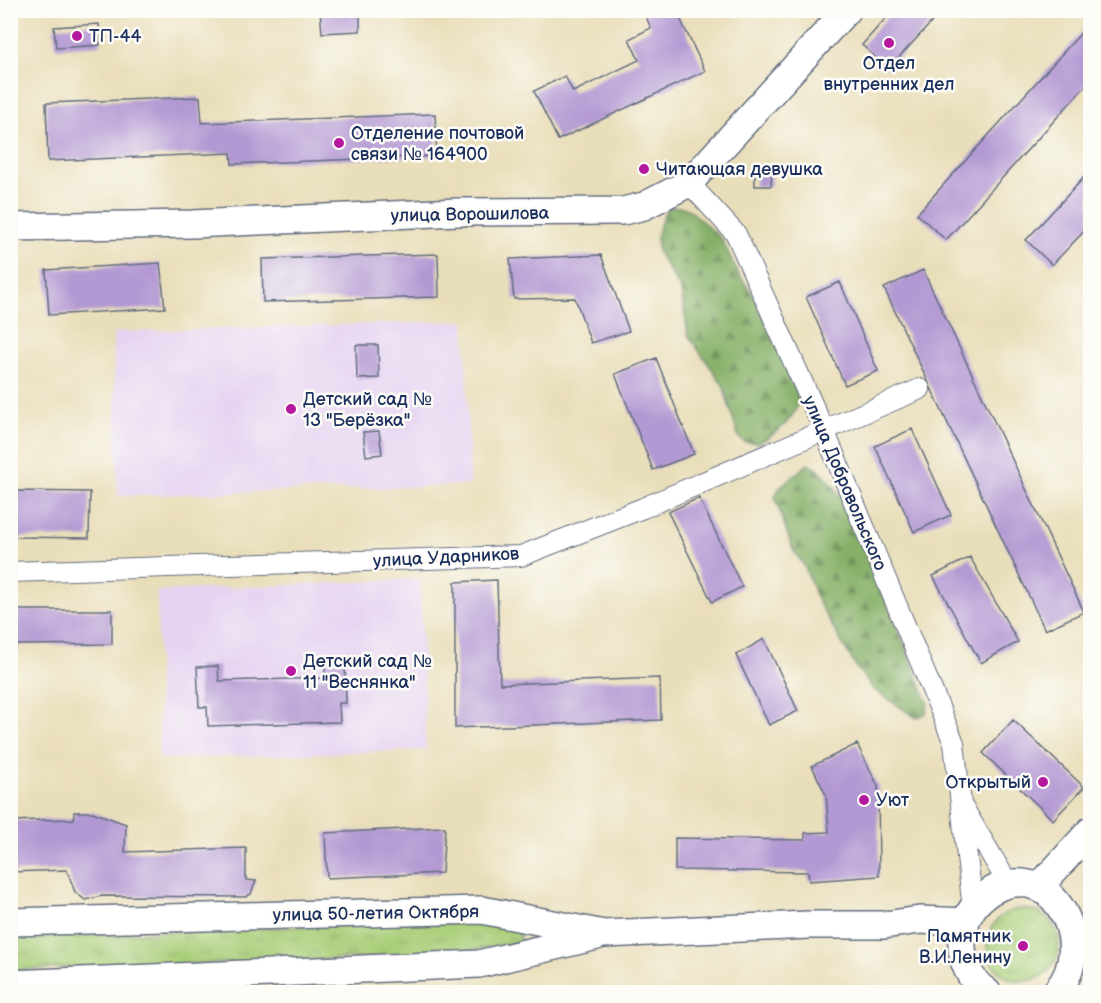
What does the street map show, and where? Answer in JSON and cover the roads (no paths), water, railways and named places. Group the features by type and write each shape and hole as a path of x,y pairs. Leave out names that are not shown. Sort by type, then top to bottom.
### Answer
{"main road":[{"name":"улица Ворошилова","path":"10,227 192,224 458,212 622,211 644,206 689,183 847,10"},
{"path":"1040,886 1090,831"},
{"path":"977,987 962,949 969,915 987,894 1009,885 1026,884 1040,886 1054,893 1080,916 1078,922 1082,944 1074,972 1059,990"},
{"name":"улица 50-летия Октября","path":"10,922 482,910 604,934 809,925 884,925"},
{"path":"884,925 969,915"},
{"path":"884,925 920,931 962,949"},
{"path":"10,984 479,964 604,934"},
{"path":"1059,990 1090,970"}],"street":[{"name":"улица Добровольского","path":"689,183 736,234 824,430 954,743 969,915"},
{"name":"улица Ударников","path":"10,572 521,556 643,508 920,389"},
{"path":"960,802 1009,885"}],"place":[{"name":"ТП-44","path":"77,36"},
{"name":"Отдел внутренних дел","path":"889,43"},
{"name":"Отделение почтовой связи № 164900","path":"339,143"},
{"name":"Читающая девушка","path":"644,169"},
{"name":"Детский сад № 13 \"Берёзка\"","path":"291,409"},
{"name":"Детский сад № 11 \"Веснянка\"","path":"291,671"},
{"name":"Открытый","path":"1043,782"},
{"name":"Уют","path":"864,800"},
{"name":"Памятник В.И.Ленину","path":"1023,946"}]}
